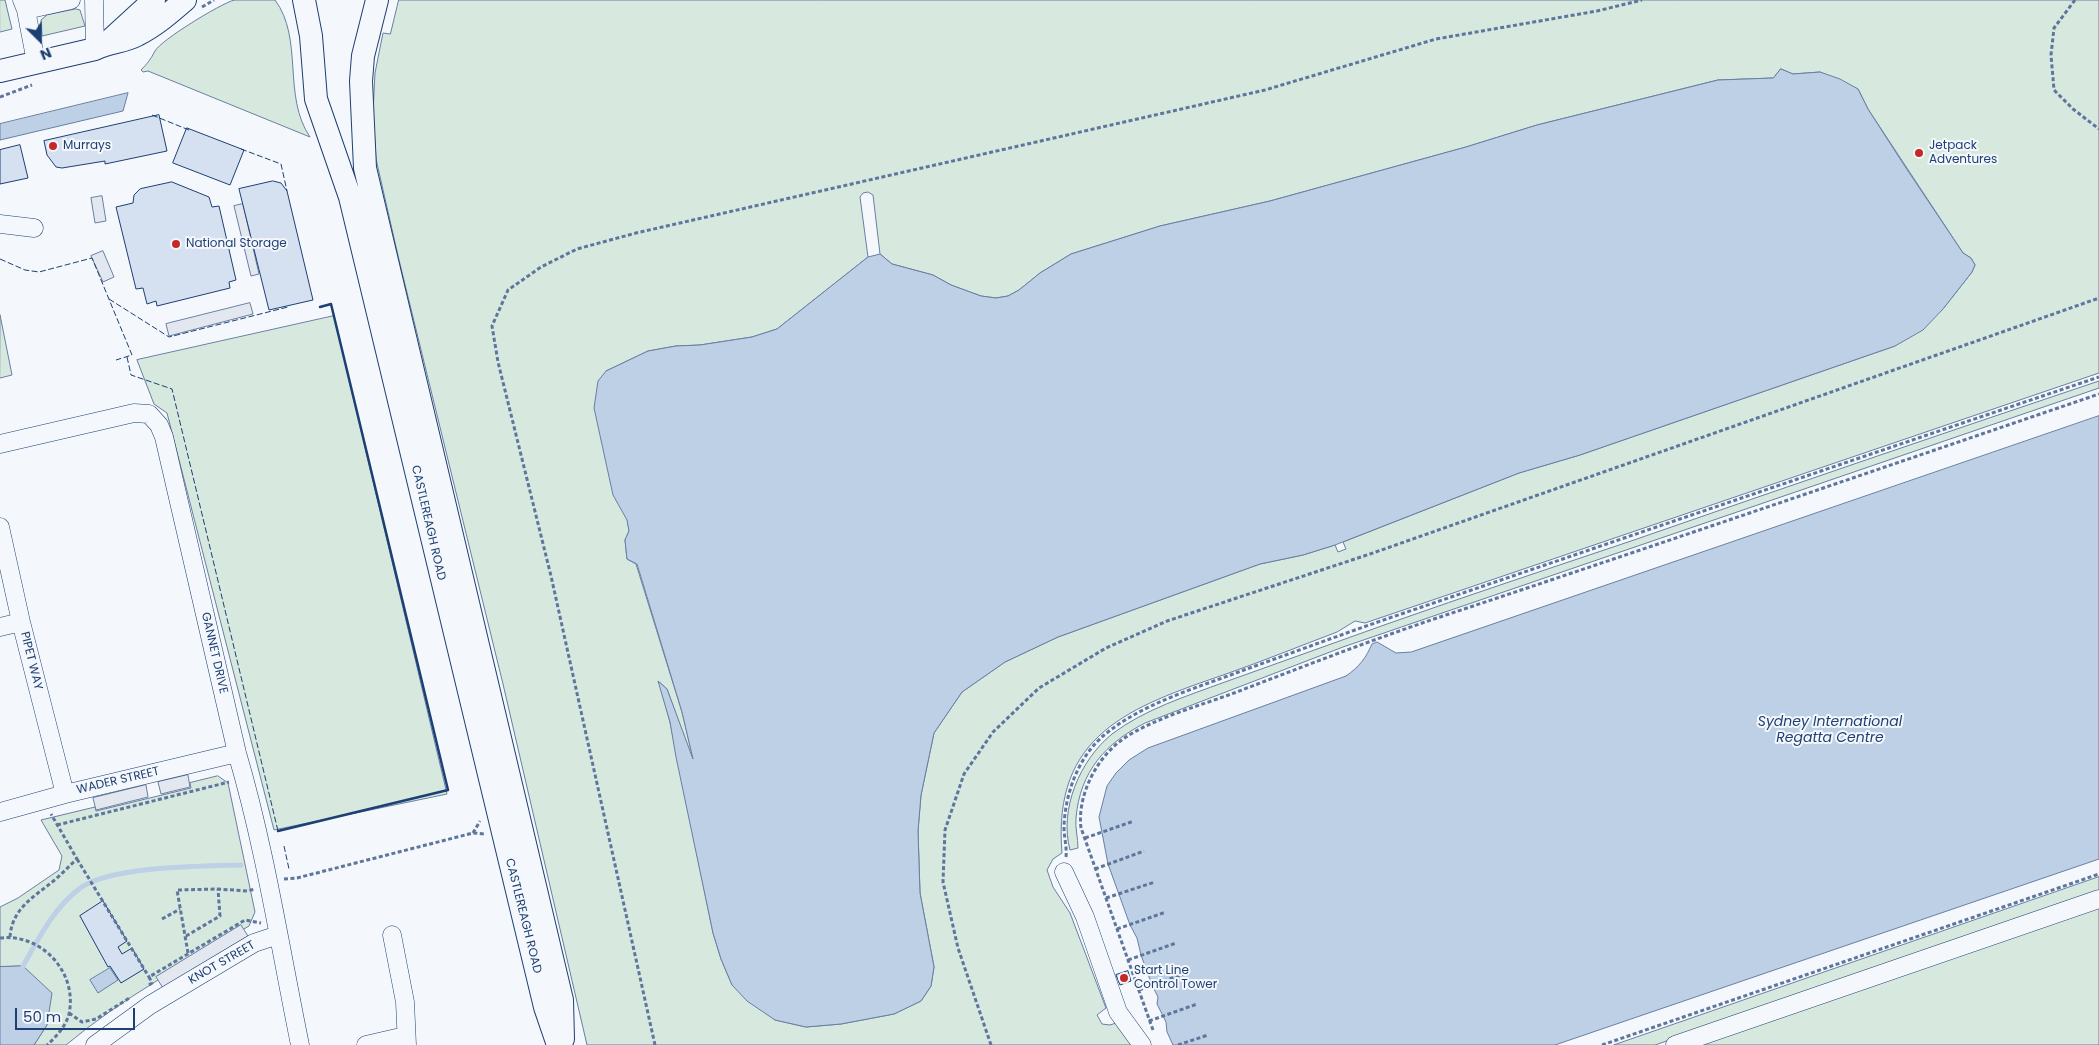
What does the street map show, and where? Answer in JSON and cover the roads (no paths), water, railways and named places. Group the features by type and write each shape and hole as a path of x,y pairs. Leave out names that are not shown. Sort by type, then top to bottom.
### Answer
{"main road":[{"path":"101,45 154,0"},
{"path":"0,71 135,36 159,22 185,0"},
{"name":"CASTLEREAGH ROAD","path":"304,0 312,40 316,99 350,197 545,1007 558,1045"},
{"name":"CASTLEREAGH ROAD","path":"377,0 363,56 361,82 365,168 562,1000 563,1045"}],"street":[{"path":"36,62 24,5 71,0"},
{"path":"94,0 101,45"},
{"path":"0,224 34,228"},
{"name":"GANNET DRIVE","path":"0,444 134,413 149,414 159,424 164,438 268,881 300,1045"},
{"name":"PIPET WAY","path":"0,527 21,622 65,794"},
{"path":"0,627 21,622"},
{"name":"WADER STREET","path":"0,812 65,794 237,753"},
{"path":"1064,872 1084,917 1118,1012 1148,1040"},
{"path":"1675,1045 2099,899"},
{"name":"KNOT STREET","path":"95,1045 150,1005 277,931"},
{"path":"366,1045 406,1041 405,1002 392,935"}],"water":[{"path":"1781,69 1793,74 1820,72 1840,79 1858,89 1868,109 1904,165 1963,253 1971,258 1975,265 1972,272 1943,309 1923,330 1895,346 1580,455 1519,473 1335,545 1303,555 1260,564 1058,637 1005,662 962,692 934,733 921,795 918,831 920,893 934,967 931,986 921,1001 894,1014 841,1024 806,1027 775,1020 747,1001 732,985 713,933 670,722 658,681 667,689 693,759 682,712 637,564 627,559 625,540 629,531 627,520 613,495 594,408 598,381 606,371 648,351 752,337 777,329 868,257 880,254 892,264 933,275 951,285 981,296 996,298 1008,296 1071,254 1160,226 1270,201 1466,147 1537,125 1718,80 1773,78"},
{"path":"128,93 123,111 0,140 0,124"},
{"name":"Sydney International Regatta Centre","path":"2099,416 2099,859 1555,1045 1173,1045 1167,1032 1166,1022 1157,1004 1158,997 1141,955 1137,938 1130,925 1108,864 1099,817 1107,786 1116,773 1129,760 1148,748 1346,676 1362,662 1372,644 1377,642 1396,653 1411,652"},
{"path":"23,966 52,993 47,1025 34,1045 0,1045 0,967"},
{"path":"110,968 118,980 98,993 90,980"}],"waterway":[{"path":"23,966 54,915 79,889 93,881 111,876 157,869 241,865"}],"place":[{"name":"Murrays","path":"53,146"},
{"name":"Jetpack Adventures","path":"1919,153"},
{"name":"National Storage","path":"176,244"},
{"name":"Start Line Control Tower","path":"1124,978"}]}
